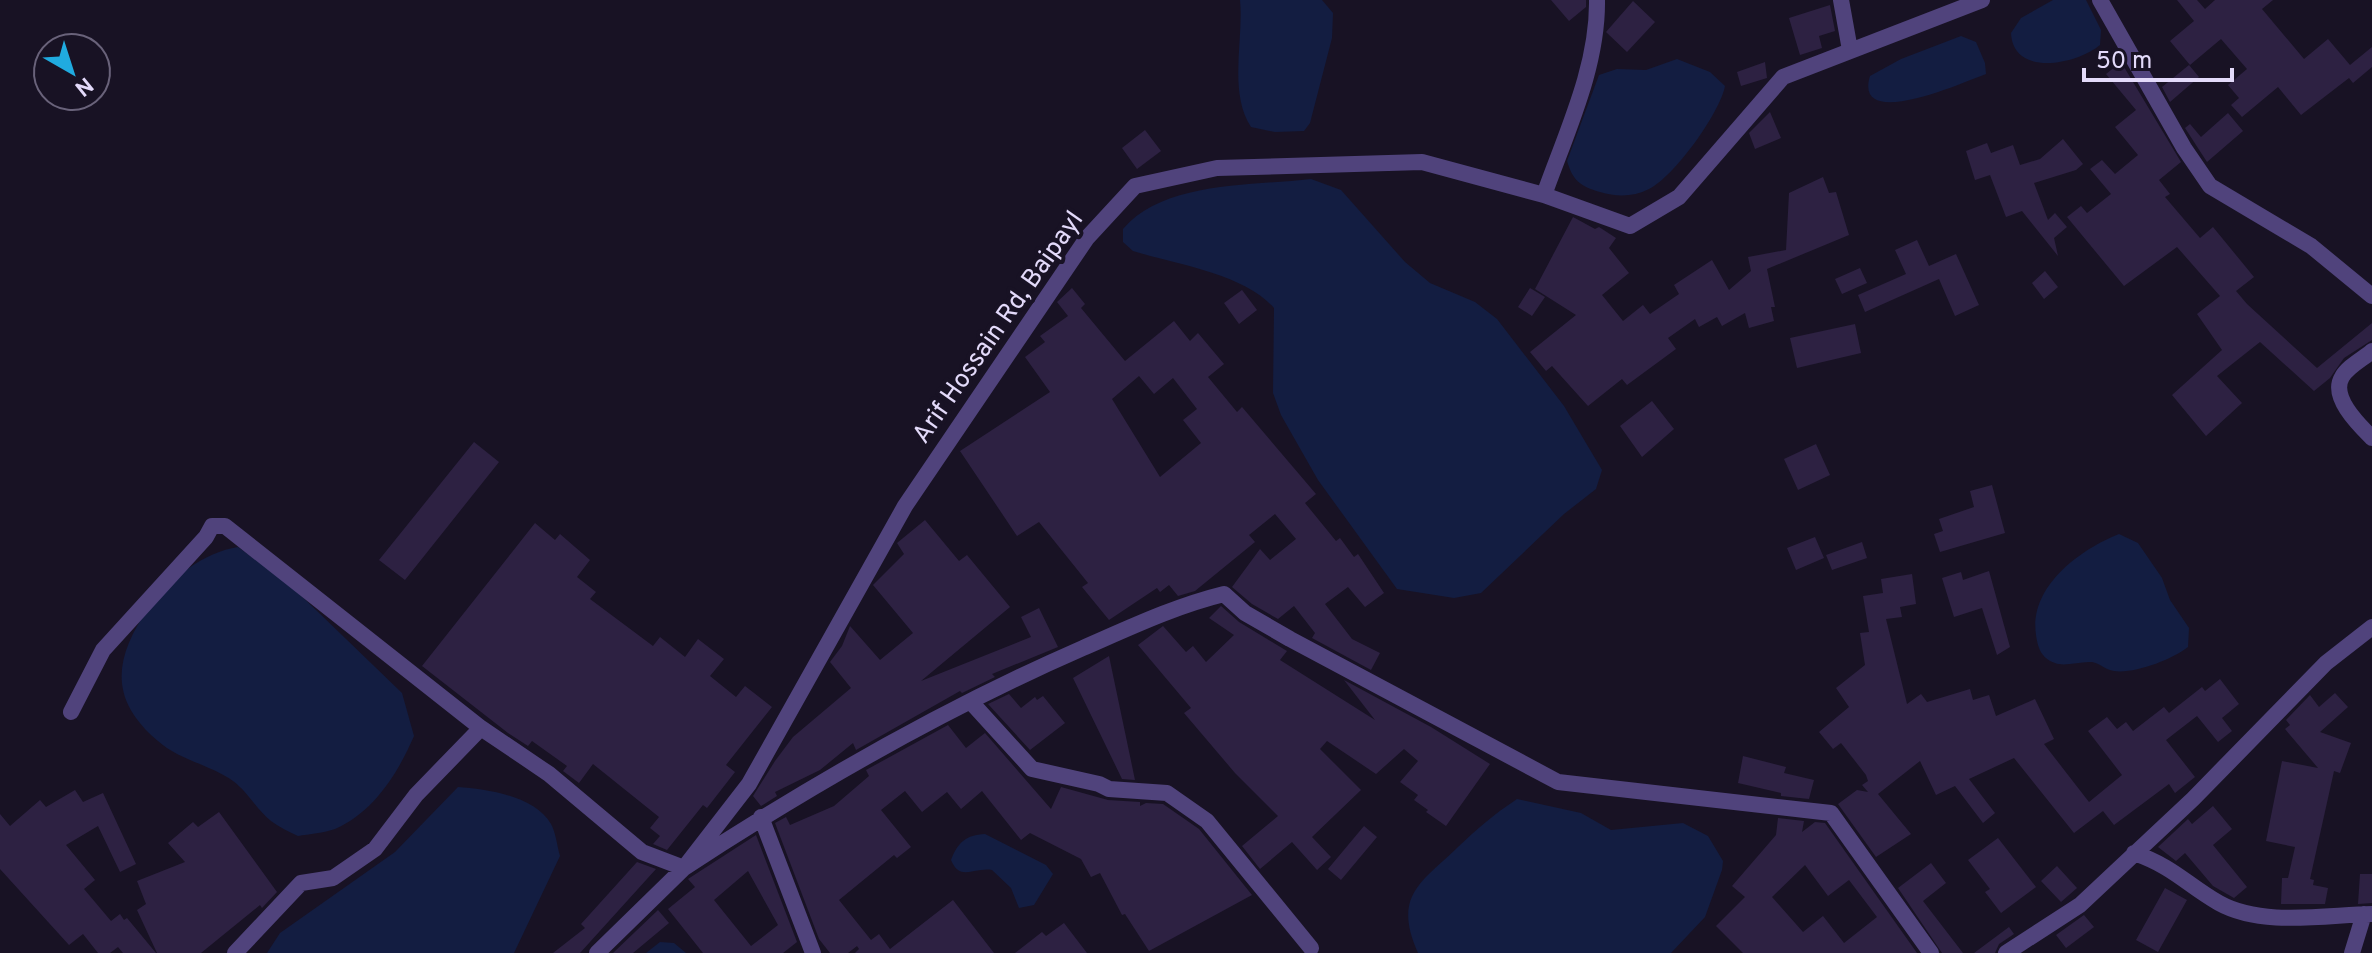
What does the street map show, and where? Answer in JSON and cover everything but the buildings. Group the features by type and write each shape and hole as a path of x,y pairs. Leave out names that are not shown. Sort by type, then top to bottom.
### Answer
{"street":[{"path":"1544,195 1584,83 1597,18 1597,0"},
{"path":"1841,0 1850,50"},
{"name":"Arif Hossain Rd, Baipayl","path":"597,953 684,868 749,784 905,506 1087,238 1135,186 1217,168 1422,162 1544,195 1630,226 1679,197 1783,77 1982,0"},
{"path":"2100,0 2184,148 2210,186 2311,246 2372,296"},
{"path":"2372,351 2342,376 2339,392 2355,421 2372,438"},
{"path":"71,712 103,650 206,537 212,526 225,526 481,728 549,774 642,852 684,868 761,817 858,760 1026,673 1187,603 1224,594 1245,613 1290,639 1558,782 1831,813 1931,953"},
{"path":"2006,953 2080,905 2193,799 2326,663 2372,627"},
{"path":"971,702 1032,769 1109,789 1154,790 1175,797 1207,821 1311,948"},
{"path":"235,953 301,883 333,878 375,849 416,795 481,728"},
{"path":"761,817 813,953"},
{"path":"2134,853 2167,865 2220,903 2249,915 2368,914 2352,953"}],"water":[{"path":"1240,0 1322,0 1333,13 1332,38 1310,123 1304,131 1275,132 1251,127 1244,113 1238,82"},
{"path":"2053,0 2086,0 2101,30 2100,45 2062,62 2047,63 2022,56 2014,47 2011,33 2021,18"},
{"path":"1961,36 1976,42 1986,74 1913,99 1893,102 1878,100 1869,92 1870,76 1901,59"},
{"path":"1677,59 1710,72 1725,86 1715,112 1683,158 1659,182 1637,194 1606,194 1578,182 1567,161 1599,75 1617,69 1646,70"},
{"path":"1311,179 1341,190 1405,262 1430,283 1475,302 1497,319 1564,406 1602,470 1596,489 1564,514 1481,593 1454,598 1397,589 1318,480 1281,415 1273,393 1274,308 1261,296 1228,278 1133,251 1123,242 1123,229 1140,213 1161,202 1185,194 1236,185"},
{"path":"2119,534 2138,543 2162,578 2170,600 2189,628 2188,647 2172,657 2132,670 2111,670 2092,662 2059,664 2050,661 2041,652 2036,635 2040,601 2060,572 2073,560"},
{"path":"238,547 288,583 402,693 414,736 408,750 373,802 349,822 335,829 298,836 277,825 233,781 166,748 142,725 130,709 124,693 123,660 149,607 188,568"},
{"path":"458,787 496,792 522,801 544,814 554,831 560,856 514,953 267,953 280,933 395,852"},
{"path":"1517,799 1581,813 1611,830 1683,823 1708,836 1723,861 1705,917 1671,953 1418,953 1408,917 1415,891 1472,834"},
{"path":"985,834 1046,865 1053,874 1034,905 1019,908 1011,888 992,870 963,872 955,867 951,860 960,844 973,836"},
{"path":"660,942 674,943 686,953 646,953"}]}
